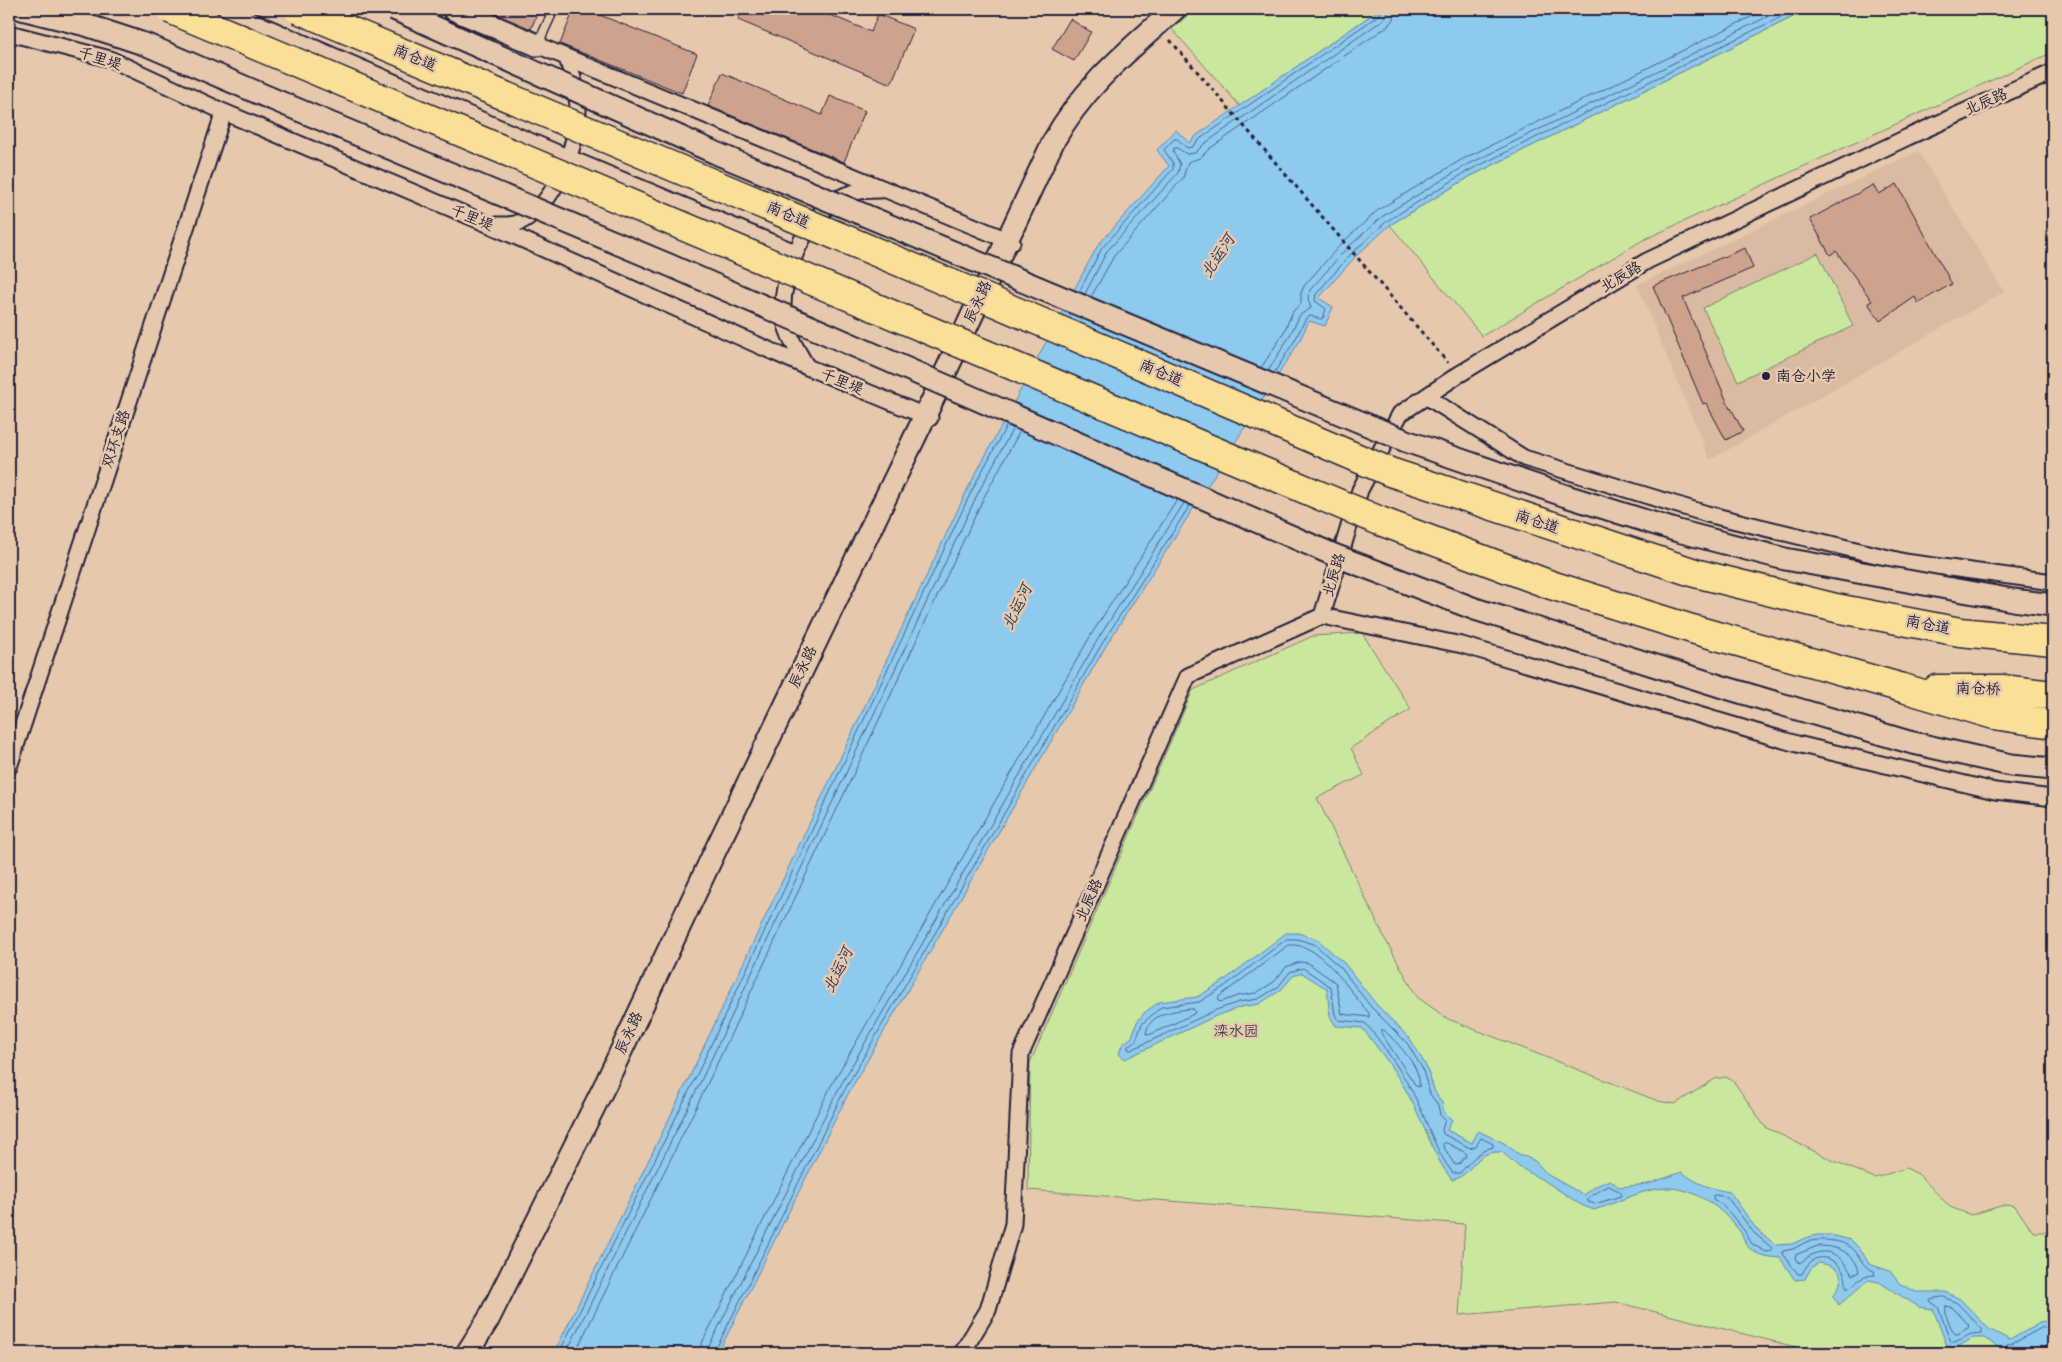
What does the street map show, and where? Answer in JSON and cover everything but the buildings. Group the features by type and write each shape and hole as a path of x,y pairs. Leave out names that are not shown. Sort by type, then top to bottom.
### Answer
{"highway":[{"path":"170,9 1389,525 1560,588 1692,629 1994,715 2053,724"},
{"name":"南仓道","path":"298,9 971,292 1390,472 1695,573 1836,608 1951,630 2053,641"},
{"name":"南仓桥","path":"1903,688 2002,689 2053,695"}],"street":[{"name":"千里堤","path":"22,9 86,25 147,45 669,265 1334,555 1475,609 1732,690 1909,742 2011,765 2053,769"},
{"path":"225,9 569,158 795,252"},
{"path":"394,9 718,154 1406,441 1622,514 1678,531 1786,559 2012,600 2053,605"},
{"path":"453,9 887,190 1006,235"},
{"name":"辰永路","path":"480,1353 492,1334 615,1082 927,417 1006,235 1053,142 1065,120 1080,99 1114,63 1175,9"},
{"name":"辰永路","path":"1006,235 1057,144 1078,112 1114,70 1183,9"},
{"name":"千里堤","path":"9,33 110,59 224,112 490,225 807,367 927,417"},
{"path":"490,225 512,225 521,222 537,209 558,179 569,158 573,149 578,105 574,79 567,58"},
{"name":"北辰路","path":"962,1353 988,1310 1013,1224 1021,1054 1188,676 1322,616 1360,490 1400,414 1458,375 1647,261 1899,141 2053,72"},
{"name":"双环支路","path":"9,767 224,112"},
{"path":"807,367 794,346 784,319 782,297 795,252 814,220 823,210 845,195 862,190 887,190"},
{"path":"1427,397 1524,458 1707,514 1905,562 2053,582"},
{"name":"辰永路","path":"467,1353 488,1320 607,1081 716,849 927,417"},
{"path":"1322,616 1462,645 1797,744 1995,791 2053,798"}],"lane":[{"path":"537,45 554,9"}],"path":[{"path":"1160,29 1458,375"}],"shaded area":[{"name":"南仓小学","path":"1918,151 2004,292 1710,460 1637,285"}],"green space":[{"path":"1195,9 1380,9 1240,106 1172,29"},
{"path":"1809,9 2053,9 2053,52 1643,240 1482,336 1390,225 1471,176"},
{"path":"1818,253 1853,326 1738,381 1703,308"},
{"name":"滦水园","path":"1362,633 1411,709 1351,748 1364,775 1317,798 1385,939 1417,997 1448,1019 1658,1101 1675,1104 1715,1079 1726,1077 1734,1082 1765,1127 1834,1161 1875,1178 1906,1168 1918,1174 1950,1207 1971,1215 2007,1204 2015,1206 2033,1232 2053,1232 2053,1353 1810,1353 1796,1347 1616,1302 1459,1315 1465,1224 1028,1190 1030,1063 1193,690 1313,636"}],"water":[{"name":"北运河","path":"1380,9 1809,9 1471,176 1390,225 1355,257 1319,298 1333,307 1325,326 1309,321 1299,342 1107,644 848,1094 718,1353 554,1353 689,1078 968,488 1098,245 1169,166 1157,150 1176,130 1189,143 1197,135"},
{"path":"1286,933 1298,933 1317,939 1345,964 1375,1003 1411,1040 1426,1066 1444,1112 1452,1120 1447,1130 1472,1143 1478,1131 1504,1143 1517,1153 1535,1161 1548,1175 1584,1195 1596,1186 1610,1180 1619,1187 1648,1184 1682,1172 1704,1185 1730,1192 1757,1230 1776,1245 1792,1244 1817,1235 1831,1235 1851,1240 1861,1250 1869,1264 1890,1271 1899,1283 1916,1292 1945,1292 1960,1299 1989,1329 2010,1340 2043,1321 2053,1325 2053,1353 2005,1353 1985,1338 1973,1338 1956,1348 1947,1346 1933,1309 1919,1307 1879,1282 1868,1280 1839,1305 1833,1296 1841,1278 1837,1270 1826,1264 1818,1263 1811,1268 1805,1279 1795,1280 1780,1258 1763,1256 1752,1250 1741,1233 1719,1209 1700,1196 1679,1189 1649,1190 1594,1210 1581,1205 1548,1183 1519,1167 1502,1152 1483,1156 1463,1175 1452,1180 1439,1160 1415,1108 1394,1070 1362,1028 1336,1026 1330,1017 1327,989 1302,973 1293,976 1281,990 1259,1004 1241,1007 1218,1015 1125,1059 1119,1054 1122,1045 1132,1037 1137,1022 1144,1013 1159,1002 1197,997 1222,982"}],"place":[{"name":"南仓小学","path":"1766,376"}]}
